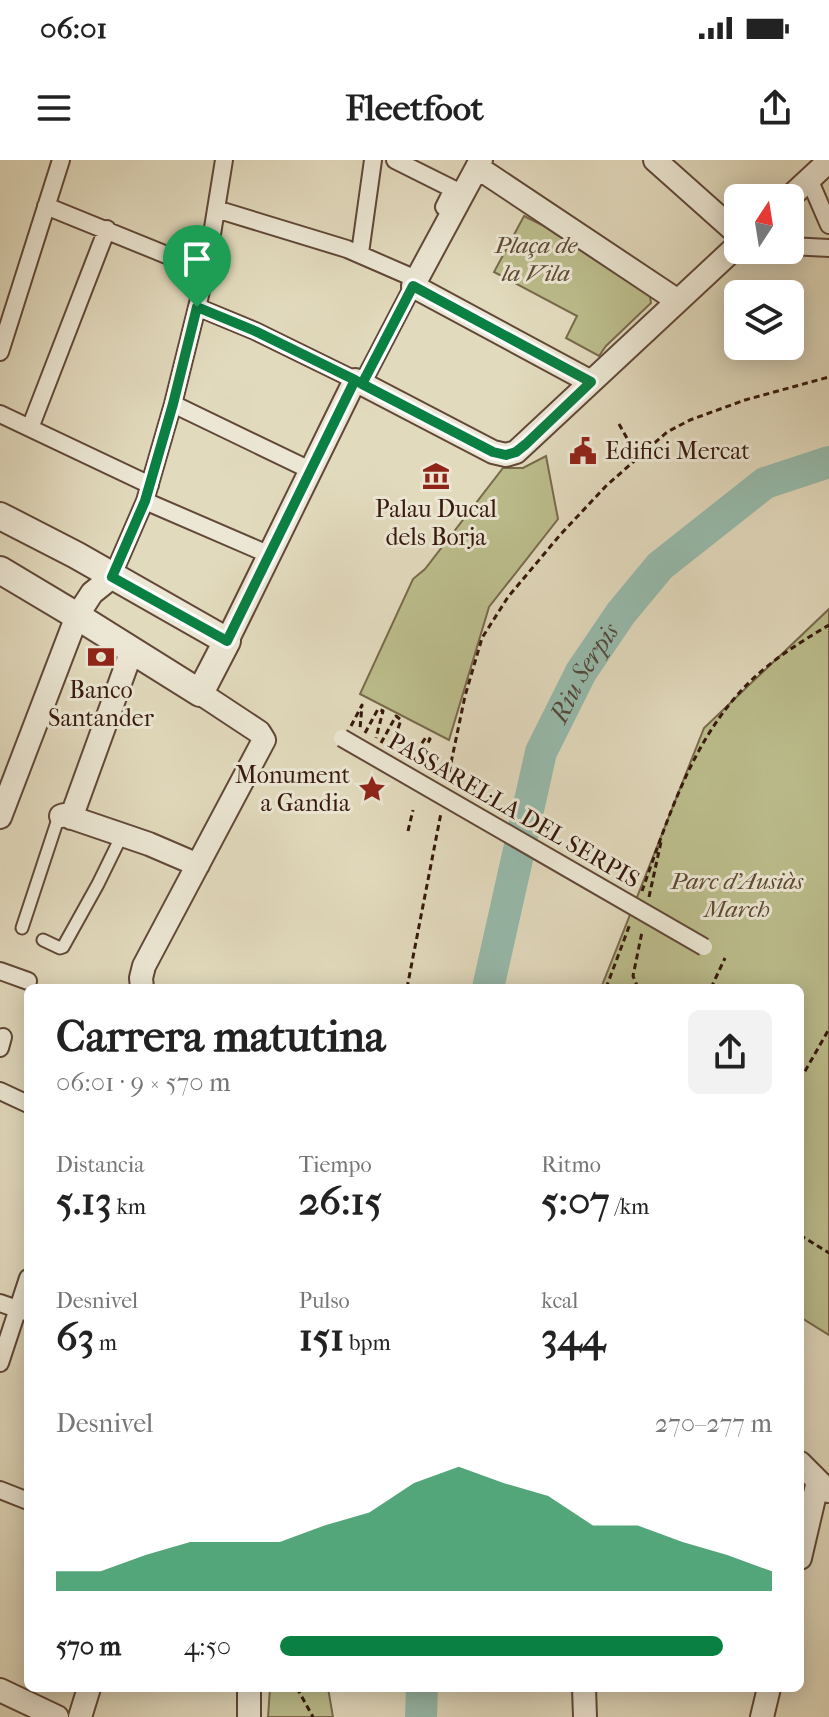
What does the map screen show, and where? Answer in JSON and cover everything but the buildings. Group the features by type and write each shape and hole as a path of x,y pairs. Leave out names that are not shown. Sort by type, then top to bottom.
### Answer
{"street":[{"path":"0,352 61,160"},
{"path":"360,253 373,160"},
{"path":"395,160 458,192"},
{"path":"655,160 724,222"},
{"path":"804,184 829,161"},
{"path":"0,817 77,616 92,593 112,577 147,493 206,271 216,209 219,162"},
{"path":"200,693 458,192 479,164 678,301"},
{"path":"809,179 829,225"},
{"path":"46,206 206,271"},
{"path":"216,209 360,253 591,382"},
{"path":"30,428 107,229"},
{"path":"804,247 829,248"},
{"path":"197,307 255,331 493,452 506,455 526,444 724,258"},
{"path":"173,404 312,471"},
{"path":"0,414 270,555"},
{"path":"0,516 76,555 227,641"},
{"path":"0,570 200,693 259,732 264,740 144,966 142,984"},
{"path":"132,650 65,818 176,854 198,865"},
{"name":"PASSAREL·LA DEL SERPIS","path":"343,734 704,947"},
{"path":"0,971 28,981"},
{"path":"0,1091 24,1102"},
{"path":"0,1303 23,1311 0,1363"},
{"path":"804,1466 824,1486 804,1546"},
{"path":"0,1490 24,1499"},
{"path":"0,1690 57,1717"},
{"path":"80,1717 88,1692"},
{"path":"249,1692 249,1717"},
{"path":"584,1692 585,1717"},
{"path":"762,1717 768,1692"}],"lane":[{"path":"22,928 65,818"},
{"path":"43,940 60,948 66,943 122,835"}],"path":[{"path":"446,791 465,696 482,638 508,597 560,535 606,486 667,432 745,400 829,377"},
{"path":"619,424 638,457"},
{"path":"665,826 692,762 741,690 789,648 829,625"},
{"path":"343,734 351,727 362,705 360,733 364,735 378,709 383,711 375,742 380,745 396,716 401,720 391,750"},
{"path":"407,759 411,761 426,737 430,739 417,765 425,769"},
{"path":"408,984 443,806"},
{"path":"408,831 413,810"},
{"path":"713,984 725,958"},
{"path":"804,1073 829,1029"},
{"path":"804,1237 829,1253"},
{"path":"299,1692 313,1717"}],"green space":[{"name":"Plaça de la Vila","path":"524,216 650,296 651,303 599,356 566,338 577,316 494,272"},
{"path":"546,456 558,519 489,607 449,740 360,694 413,579 425,569 503,468 523,468"},
{"name":"Parc d'Ausiàs March","path":"829,609 829,1335 804,1319 804,984 603,984 704,728"},
{"path":"270,1692 329,1692 333,1717 268,1717"}],"waterway":[{"name":"Riu Serpis","path":"489,984 541,752 581,672 621,613 660,566 765,483 829,462"},
{"name":"Riu Serpis","path":"421,1717 422,1692"}],"place":[{"name":"Edifici Mercat","path":"583,451"},
{"name":"Palau Ducal dels Borja","path":"436,476"},
{"name":"Banco Santander","path":"101,657"},
{"name":"Monument a Gandia","path":"372,789"}],"route":[{"path":"197,307 145,501 112,577 227,641 355,380 362,384 493,452 506,455 526,444 591,382 413,286 362,384 355,380 255,331 197,307"}]}
